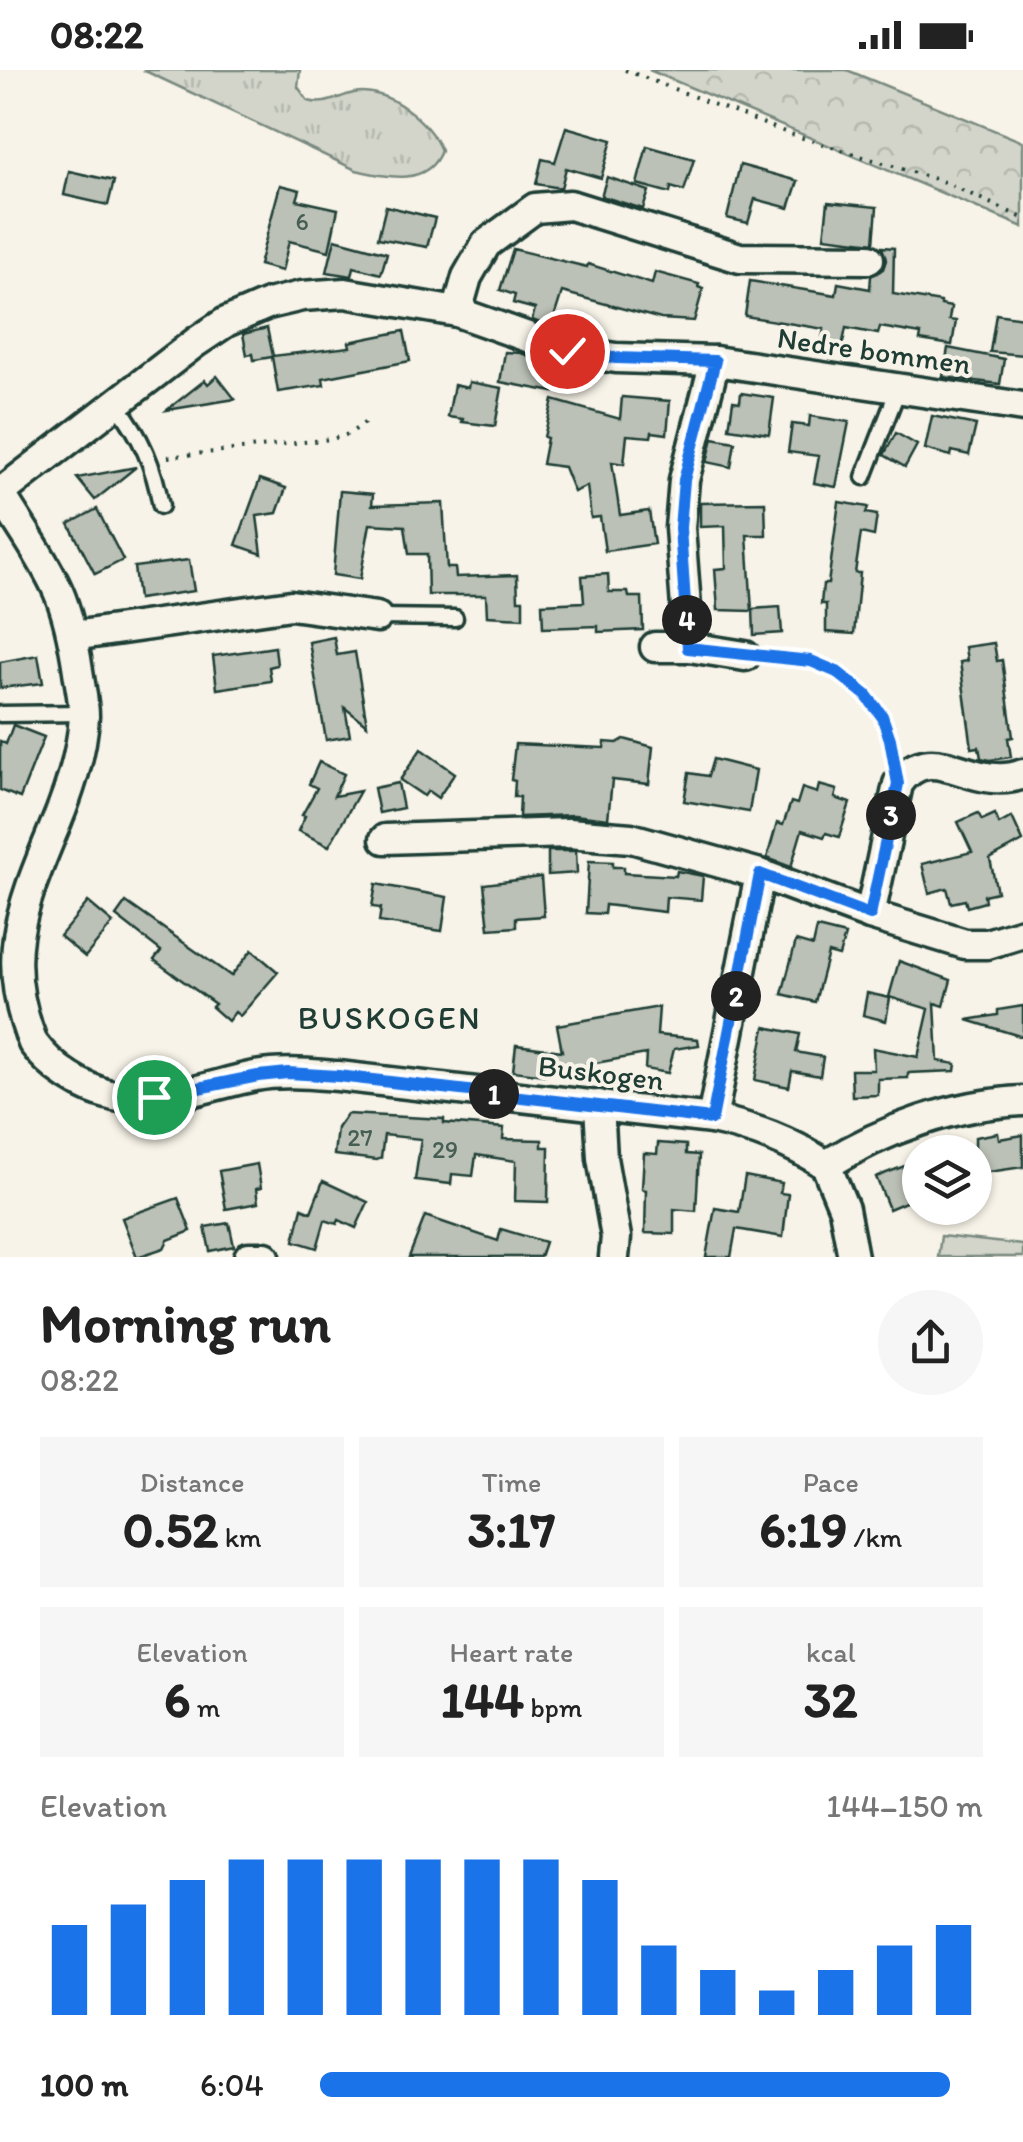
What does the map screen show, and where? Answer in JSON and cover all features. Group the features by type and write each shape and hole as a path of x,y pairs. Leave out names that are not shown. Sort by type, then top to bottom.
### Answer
{"street":[{"path":"457,312 467,277 486,244 535,208 570,205 740,258 869,259"},
{"name":"Nedre bommen","path":"0,493 226,322 268,304 302,296 346,293 457,312 567,351 616,358 715,361 1023,407"},
{"path":"688,648 680,528 684,480 715,361"},
{"name":"Buskogen","path":"0,493 58,591 72,636 84,713 72,781 12,916 6,946 4,976 12,1005 31,1040 55,1066 93,1089 130,1098 288,1073 712,1119 754,1128 794,1145 826,1165"},
{"path":"72,636 291,605 377,617"},
{"path":"654,647 745,656"},
{"path":"870,915 898,784 907,771 942,763 980,778 1000,780 1023,774"},
{"path":"385,839 568,833 631,838 760,874 870,915 965,944 987,944 1023,933"},
{"path":"712,1119 760,874"},
{"path":"853,1257 844,1209 826,1165 882,1135 984,1102 1023,1101"},
{"path":"599,1105 602,1158 616,1237 614,1257"},
{"path":"249,1257 265,1257"}],"lane":[{"path":"864,477 899,386"},
{"path":"116,405 139,434 161,506"},
{"path":"377,617 454,618"},
{"path":"0,714 84,713"}],"path":[{"path":"626,70 790,134 944,182 1023,218"},
{"path":"149,459 332,439 348,434 370,419"},
{"path":"745,656 811,661 837,672 866,695 882,716 898,784"}],"green space":[{"path":"143,70 300,70 298,87 308,101 326,102 354,93 380,95 418,118 441,151 435,162 416,175 393,177 356,170"},
{"path":"649,70 847,70 1023,142 1023,227"},
{"path":"941,1236 1023,1245 1023,1257 938,1257"}],"building":[{"path":"566,127 612,140 601,178 566,168 561,188 536,184 542,159 555,162"},
{"path":"647,146 694,159 684,191 671,187 670,193 637,184"},
{"path":"740,165 798,181 789,208 755,199 748,223 727,218"},
{"path":"69,171 114,181 108,205 64,195"},
{"path":"607,177 649,191 643,209 601,196"},
{"path":"280,185 300,190 297,200 338,209 329,251 289,241 282,271 259,265"},
{"path":"828,202 877,207 874,243 824,237"},
{"path":"386,206 435,218 427,247 378,238"},
{"path":"335,239 387,253 381,274 354,267 352,276 327,272"},
{"path":"882,247 894,248 893,294 951,307 949,320 956,321 952,345 920,340 921,334 880,327 878,334 846,328 841,352 820,348 824,329 745,316 750,281 836,295 838,283 870,289 871,276 883,269 886,260"},
{"path":"513,249 587,267 588,264 652,284 655,272 699,284 703,289 694,321 661,319 562,292 551,327 532,320 535,309 513,303 515,295 500,290"},
{"path":"996,314 1023,318 1023,355 990,352"},
{"path":"267,328 273,356 350,347 349,342 404,331 410,361 323,378 324,385 278,392 272,357 254,360 253,354 247,355 243,334"},
{"path":"948,348 1004,359 1000,384 943,377"},
{"path":"505,352 521,353 540,360 539,364 559,368 554,392 500,382"},
{"path":"217,376 235,399 167,410 205,380 208,384"},
{"path":"469,382 502,388 495,426 448,417 454,385 468,388"},
{"path":"741,393 774,398 769,434 729,428 733,401 740,402"},
{"path":"622,397 670,401 667,434 627,435 624,464 612,462 620,515 649,511 654,544 605,551 600,517 591,518 587,486 574,492 564,467 542,464 547,438 544,437 553,400 620,419"},
{"path":"810,416 849,422 836,487 814,483 819,456 788,452 792,424 809,426"},
{"path":"932,416 976,425 969,455 952,451 951,456 925,449"},
{"path":"896,433 917,445 905,467 884,455"},
{"path":"713,438 735,442 731,467 707,462"},
{"path":"136,467 95,500 77,478"},
{"path":"260,479 286,488 277,513 257,516 262,554 236,545"},
{"path":"340,491 373,494 372,505 443,503 447,568 455,568 456,577 517,575 523,618 487,616 486,595 428,595 427,554 409,554 405,526 370,524 360,579 333,575"},
{"path":"765,502 766,535 747,535 752,611 718,610 715,569 726,568 725,526 700,527 700,503"},
{"path":"839,502 868,507 866,513 877,515 874,536 861,533 855,573 860,573 854,634 826,632 826,604 821,604 823,584 828,584"},
{"path":"97,509 123,560 95,574 69,524"},
{"path":"189,560 194,591 138,599 134,567"},
{"path":"608,574 609,592 642,597 643,630 598,632 598,626 543,628 542,604 584,602 582,576"},
{"path":"780,607 782,633 754,635 753,609"},
{"path":"334,637 337,655 355,652 367,725 345,708 350,736 326,740 309,642"},
{"path":"994,643 997,661 1002,660 1013,737 1008,738 1011,757 990,760 981,758 979,747 972,748 960,662 967,661 965,647"},
{"path":"275,647 277,665 269,667 271,681 217,689 213,656"},
{"path":"38,655 43,683 0,688 0,662"},
{"path":"13,725 44,737 20,798 0,790 0,741 6,744"},
{"path":"624,739 653,747 649,784 612,780 608,819 574,815 519,817 520,797 514,797 515,781 511,780 515,744 604,748 605,742"},
{"path":"421,749 455,773 438,798 428,791 424,796 400,780"},
{"path":"713,759 756,770 749,812 684,801 689,773 708,776"},
{"path":"319,762 344,774 334,796 360,791 329,846 298,831 317,788 309,784"},
{"path":"398,783 403,808 379,813 374,788"},
{"path":"819,785 837,790 835,798 850,803 839,837 802,830 791,867 767,858 777,823 783,825 791,802 797,804 802,788 817,793"},
{"path":"978,813 982,820 995,814 999,824 1012,817 1023,841 990,859 997,892 984,895 985,902 967,907 965,900 951,903 947,888 929,893 922,864 972,852 958,822"},
{"path":"548,851 576,851 577,873 548,875"},
{"path":"589,861 613,862 613,867 624,867 624,873 676,876 677,871 703,876 701,900 666,897 665,912 605,905 604,914 586,913"},
{"path":"541,877 544,916 516,918 516,927 489,929 484,884"},
{"path":"376,884 447,897 442,931 379,922 381,908 372,907"},
{"path":"88,902 113,923 85,957 60,936"},
{"path":"126,902 231,976 252,950 278,972 240,1016 235,1012 228,1021 212,1007 215,1004 154,960 161,951 116,916"},
{"path":"817,928 845,935 839,956 828,953 815,1002 782,994 796,941 813,946"},
{"path":"899,961 951,980 944,1006 935,1003 938,1061 956,1064 955,1071 878,1079 878,1095 852,1096 851,1070 874,1070 873,1048 918,1057 929,1009 889,997"},
{"path":"867,993 890,998 886,1021 863,1015"},
{"path":"1023,1006 1023,1037 967,1020 998,1015 998,1010"},
{"path":"659,1007 657,1035 698,1039 699,1045 674,1049 668,1073 645,1069 646,1054 545,1075 513,1071 516,1045 562,1051 557,1025"},
{"path":"765,1027 800,1034 796,1052 823,1057 820,1076 792,1071 789,1087 755,1080"},
{"path":"347,1114 444,1119 444,1123 504,1128 503,1139 542,1140 542,1147 549,1147 548,1202 515,1201 516,1161 476,1155 473,1176 452,1174 451,1184 415,1180 421,1139 384,1135 381,1158 377,1160 334,1155 337,1128"},
{"path":"998,1133 999,1139 1023,1135 1023,1167 992,1172 992,1135 986,1135"},
{"path":"658,1143 686,1145 686,1154 699,1155 696,1211 674,1209 674,1234 645,1233 644,1153 657,1154"},
{"path":"257,1164 261,1188 256,1189 258,1203 226,1209 219,1171"},
{"path":"902,1167 902,1204 889,1209 876,1177"},
{"path":"745,1176 782,1183 780,1193 788,1194 783,1237 736,1229 731,1257 706,1257 715,1208 739,1212"},
{"path":"323,1181 368,1202 356,1228 339,1220 337,1224 325,1220 317,1248 294,1241 302,1208 311,1212"},
{"path":"178,1198 191,1231 168,1240 164,1248 137,1257 122,1218"},
{"path":"425,1216 498,1241 501,1229 545,1242 540,1257 409,1257"},
{"path":"229,1223 234,1246 210,1251 205,1227"}],"district":[{"name":"BUSKOGEN","path":"390,1018"}],"route":[{"path":"154,1097 288,1073 712,1119 760,874 870,915 898,784 882,716 866,695 837,672 811,661 688,648 680,528 684,480 715,361 616,358 567,351"}]}
